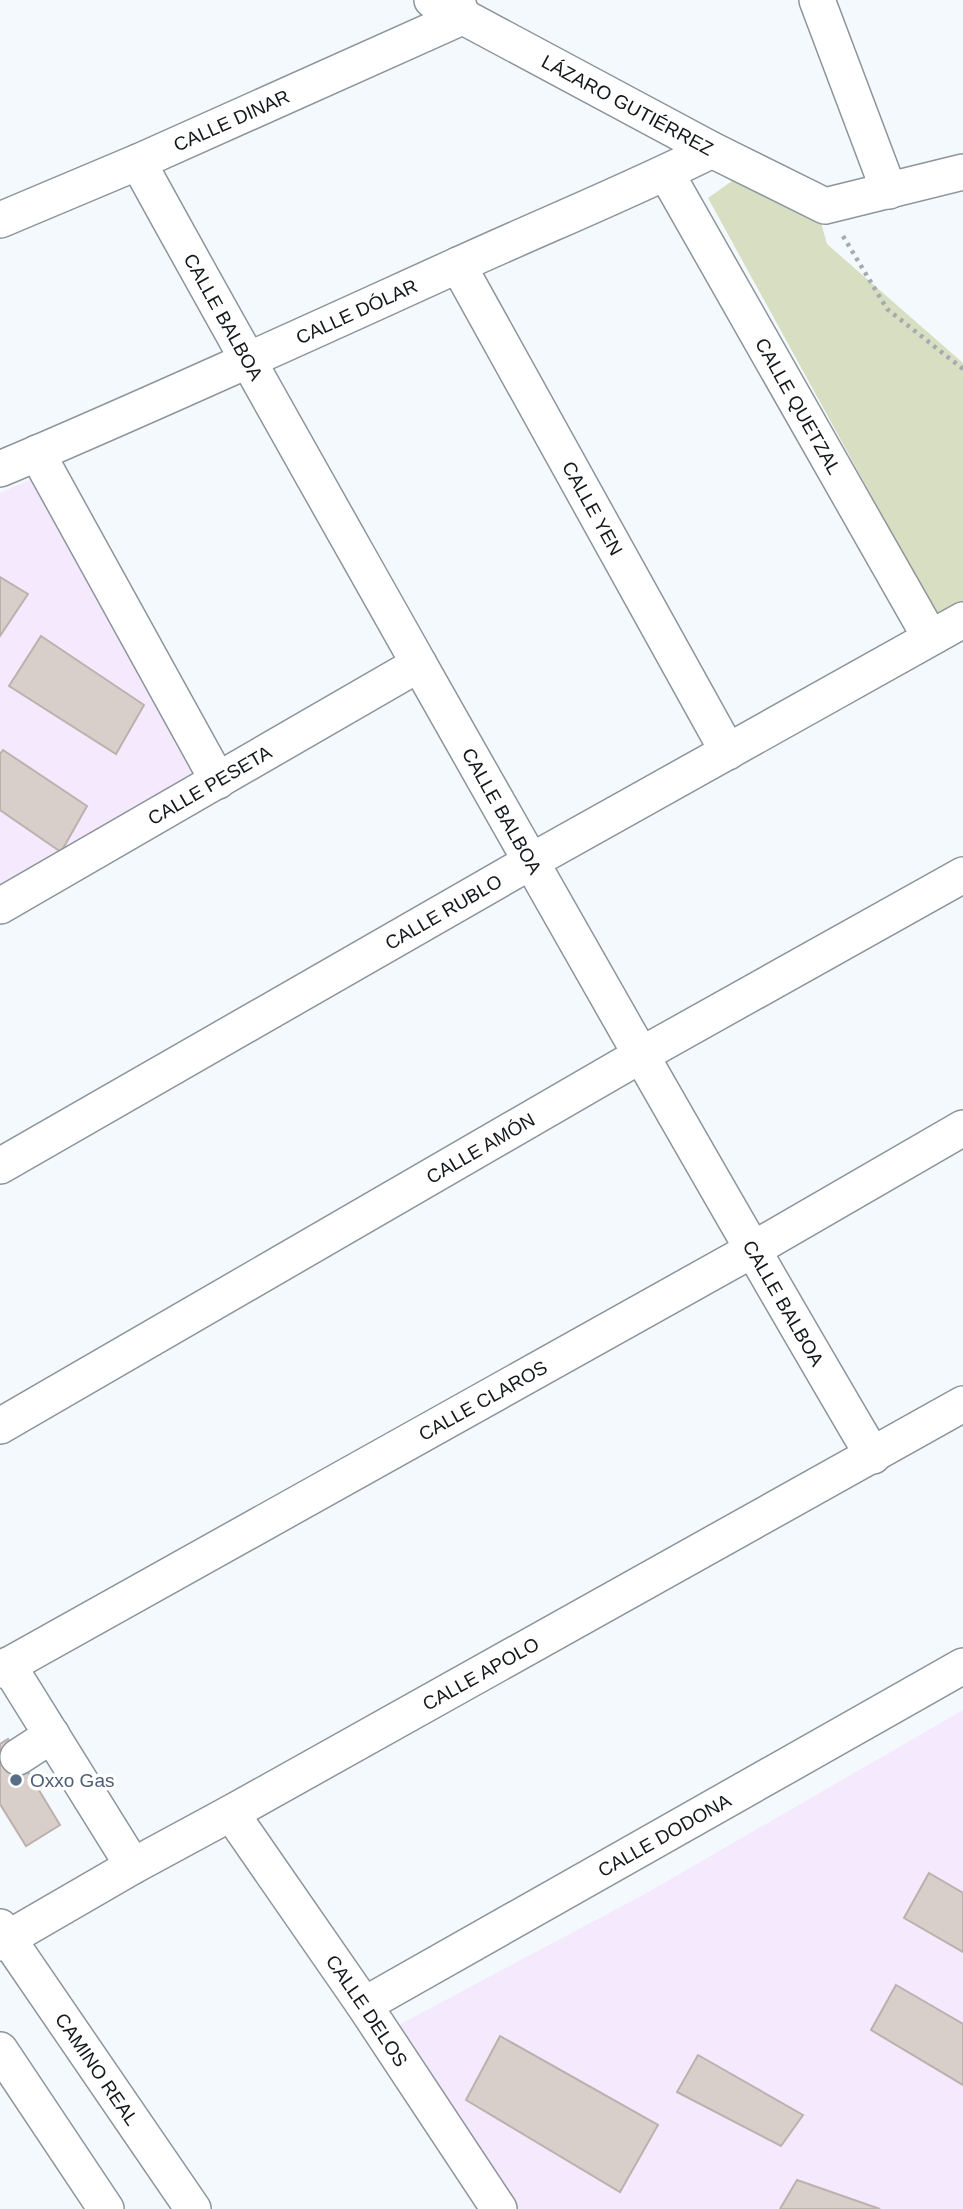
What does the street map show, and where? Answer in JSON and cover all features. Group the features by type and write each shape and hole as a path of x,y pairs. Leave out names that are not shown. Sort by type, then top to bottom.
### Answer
{"street":[{"name":"LÁZARO GUTIÉRREZ","path":"432,0 460,8 712,150 825,206"},
{"path":"817,0 889,191"},
{"name":"CALLE DINAR","path":"0,220 138,162 460,8"},
{"name":"CALLE DÓLAR","path":"0,469 247,363 712,150"},
{"name":"CALLE BALBOA","path":"138,162 247,363 530,862 873,1456"},
{"path":"825,206 963,172"},
{"name":"CALLE QUETZAL","path":"666,173 930,637"},
{"name":"CALLE YEN","path":"458,265 727,752"},
{"path":"37,453 218,781"},
{"name":"CALLE RUBLO","path":"0,1166 530,862 963,620"},
{"name":"CALLE PESETA","path":"0,906 419,664"},
{"name":"CALLE AMÓN","path":"0,1426 641,1055 963,876"},
{"name":"CALLE CLAROS","path":"4,1667 752,1250 963,1129"},
{"name":"CALLE APOLO","path":"2,1936 232,1813 963,1404"},
{"name":"CALLE DODONA","path":"364,2005 963,1666"},
{"path":"4,1667 51,1735 133,1866"},
{"path":"18,1757 51,1735"},
{"name":"CALLE DELOS","path":"232,1813 364,2005 499,2209"},
{"name":"CAMINO REAL","path":"2,1936 193,2209"},
{"path":"0,2050 106,2209"}],"path":[{"path":"825,206 887,309 963,369"}],"shaded area":[{"path":"36,477 197,773 0,889 0,493"},
{"path":"963,1710 963,2209 513,2209 393,2028 643,1895"}],"green space":[{"path":"739,176 820,219 827,244 963,363 963,604 938,617 708,198"}],"building":[{"path":"0,577 28,594 0,636"},
{"path":"41,636 144,705 116,754 9,686"},
{"path":"3,750 87,806 61,852 0,810 0,754"},
{"name":"Oxxo Gas","path":"8,1739 60,1825 26,1846 0,1804 0,1744"},
{"path":"929,1873 963,1893 963,1952 904,1918"},
{"path":"896,1985 963,2024 963,2085 871,2030"},
{"path":"500,2036 658,2125 620,2192 466,2100"},
{"path":"698,2055 803,2115 781,2146 677,2092"},
{"path":"797,2180 880,2209 780,2209"}],"place":[{"name":"Oxxo Gas","path":"16,1780"}]}
